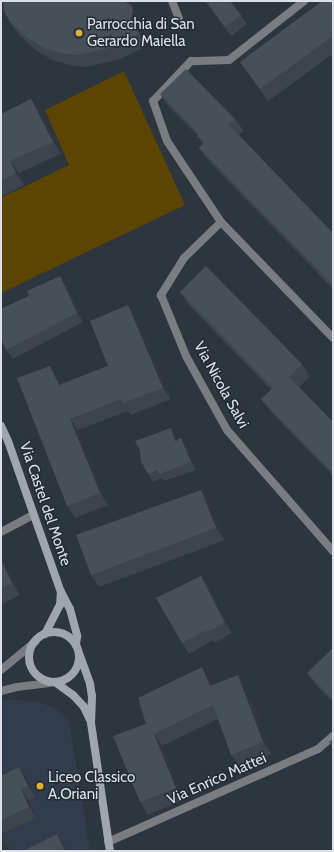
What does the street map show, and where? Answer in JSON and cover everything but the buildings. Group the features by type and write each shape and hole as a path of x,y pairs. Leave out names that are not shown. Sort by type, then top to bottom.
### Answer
{"main road":[{"name":"Via Castel del Monte","path":"1,426 8,441 61,592 75,625 77,636 76,669 63,680 55,682"},
{"path":"36,641 45,634 60,605 61,592"},
{"path":"45,634 57,633 64,635 77,649"},
{"name":"Via Castel del Monte","path":"36,641 29,655 33,671 39,677 55,682 77,699 84,707 91,723"},
{"name":"Via Castel del Monte","path":"77,649 90,684 92,696 91,723 110,851"}],"street":[{"path":"172,1 179,18"},
{"path":"304,1 229,60 191,61 153,101 167,141 221,222 333,338"},
{"name":"Via Nicola Salvi","path":"221,222 184,258 161,295 186,356 227,430 333,551"},
{"path":"1,532 33,515"},
{"path":"1,670 36,641"},
{"path":"1,691 17,687 55,682"},
{"name":"Via Enrico Mattei","path":"108,842 318,749 333,736"}],"shaded area":[{"path":"124,71 185,205 1,293 1,198 69,165 45,110"},
{"name":"Liceo Classico A.Oriani","path":"8,699 38,702 55,708 69,721 90,851 1,851 1,702"}],"place":[{"name":"Parrocchia di San Gerardo Maiella","path":"79,33"},
{"name":"Liceo Classico A.Oriani","path":"40,786"}]}
